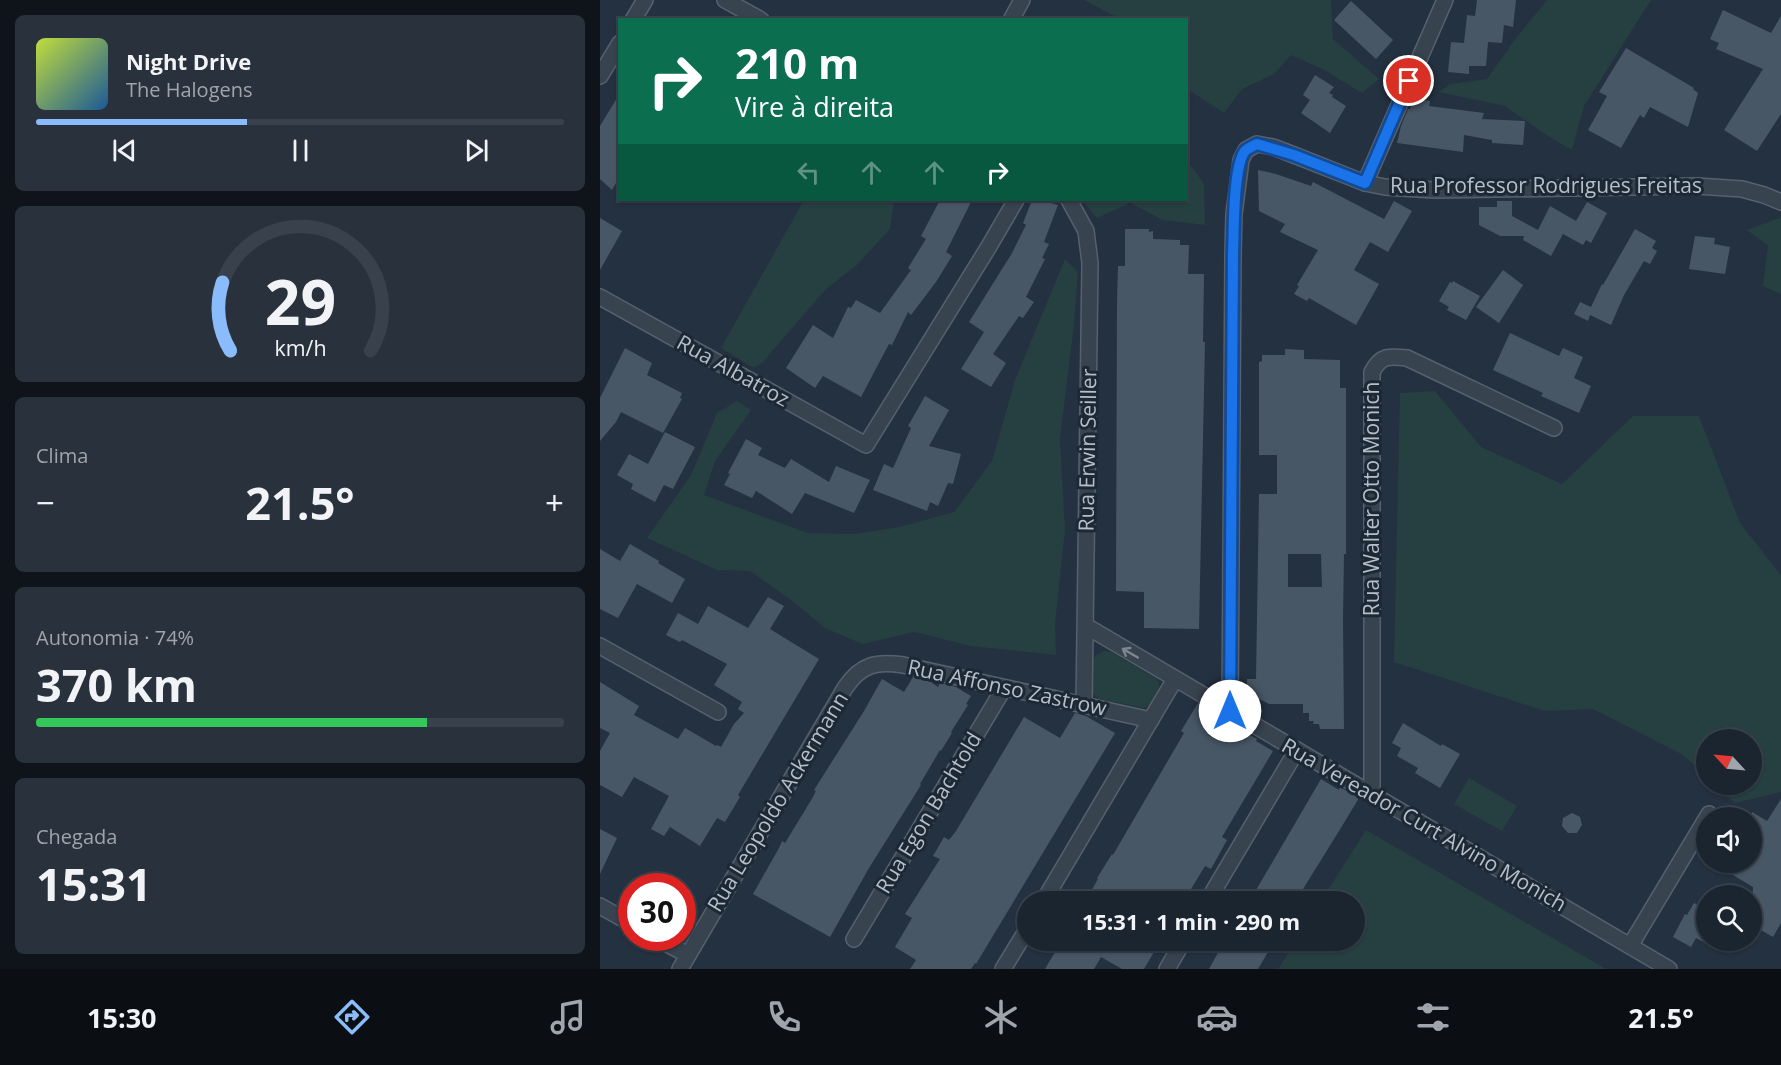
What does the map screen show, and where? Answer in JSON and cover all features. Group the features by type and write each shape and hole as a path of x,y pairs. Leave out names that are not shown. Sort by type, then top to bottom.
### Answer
{"street":[{"path":"634,18 645,0"},
{"path":"725,0 757,18"},
{"path":"1012,18 1022,0"},
{"path":"1365,183 1445,0"},
{"path":"600,76 618,46"},
{"name":"Rua Professor Rodrigues Freitas","path":"1230,711 1233,253 1238,177 1241,159 1246,150 1257,144 1273,147 1365,183 1385,187 1435,190 1705,186 1742,189 1781,202"},
{"name":"Rua Albatroz","path":"600,297 866,445 1015,201"},
{"name":"Rua Erwin Seiller","path":"1070,201 1086,231 1090,263 1084,705"},
{"name":"Rua Walter Otto Monich","path":"1372,794 1372,372 1378,362 1389,357 1407,358 1554,428"},
{"name":"Rua Vereador Curt Alvino Monich","path":"1086,626 1669,969"},
{"path":"600,646 718,712"},
{"name":"Rua Affonso Zastrow","path":"863,668 879,664 893,664 1151,720"},
{"name":"Rua Leopoldo Ackermann","path":"680,969 845,688 863,668"},
{"path":"1050,891 1175,679"},
{"name":"Rua Egon Bachtold","path":"854,939 1004,688"},
{"path":"1214,891 1297,750"},
{"path":"1630,946 1696,834"},
{"path":"600,906 618,916"},
{"path":"1003,969 1017,946"},
{"path":"680,951 688,955"},
{"path":"1167,969 1178,951"}],"green space":[{"path":"1084,0 1331,0 1333,39 1379,79 1362,93 1324,70 1291,55 1274,74 1242,89 1224,113 1188,90 1188,18 1118,18"},
{"path":"1547,0 1651,0 1584,106 1572,150 1505,106 1439,92 1450,84 1487,79"},
{"path":"1188,161 1204,184 1205,225 1163,220 1130,203 1097,218 1083,201 1188,201"},
{"path":"803,201 894,201 890,229 857,265 826,289 763,362 754,368 721,348"},
{"path":"1781,217 1781,294 1763,286 1768,246 1747,230"},
{"path":"1065,259 1078,272 1060,439 1065,530 1055,624 1056,655 970,646 915,632 862,644 825,628 750,571 717,570 647,538 691,475 717,413 737,401 751,410 715,461 704,495 808,533 855,534 899,527 954,512 992,461 1015,380"},
{"path":"1435,391 1481,447 1562,484 1633,416 1699,416 1740,523 1781,575 1781,792 1735,803 1726,795 1762,795 1762,729 1696,729 1696,767 1683,755 1593,709 1544,711 1394,662 1400,393"},
{"path":"1104,651 1111,652 1157,679 1159,688 1151,704 1144,708 1099,699 1093,694 1090,686 1092,661 1096,655"},
{"path":"1469,778 1517,806 1502,831 1454,804"},
{"path":"1366,830 1606,969 1278,969 1290,951 1365,951 1365,891 1327,891"}],"building":[{"path":"1477,0 1516,0 1513,27 1504,25 1502,43 1488,42 1486,66 1469,66 1469,74 1448,72 1451,42 1464,43 1467,15 1475,16"},
{"path":"1351,1 1393,40 1376,59 1334,20"},
{"path":"1723,10 1771,33 1781,16 1781,114 1757,151 1724,130 1763,69 1716,49 1719,43 1710,39"},
{"path":"1626,48 1694,88 1698,93 1688,127 1650,107 1644,118 1640,115 1621,148 1588,130 1607,96 1599,92"},
{"path":"1315,75 1334,87 1329,93 1346,106 1330,133 1301,113 1310,100 1303,95"},
{"path":"618,96 618,180 612,190 600,179 600,126"},
{"path":"1413,98 1430,101 1429,106 1484,113 1482,119 1525,121 1523,145 1492,143 1492,140 1464,135 1463,152 1397,143 1401,126"},
{"path":"1258,170 1311,186 1313,182 1384,219 1394,201 1412,211 1388,252 1370,242 1354,270 1379,284 1356,325 1309,298 1307,301 1294,294 1318,250 1280,232 1285,224 1259,211"},
{"path":"939,201 972,201 946,252 952,256 911,315 908,312 892,345 889,344 861,397 823,376 815,388 786,368 813,325 833,338 848,307 851,308 856,300 880,313 911,270 908,268 926,239 921,236"},
{"path":"1032,201 1045,201 1058,205 1044,242 1049,244 1042,258 1045,259 1026,297 1034,302 1023,318 1019,316 993,354 1006,363 991,387 961,369 984,332 969,322 1012,253 1026,225 1023,223"},
{"path":"1497,201 1512,201 1512,216 1538,230 1550,206 1576,221 1587,202 1607,213 1591,243 1586,240 1583,245 1563,234 1551,256 1523,240 1524,236 1500,236 1479,225 1479,207 1497,207"},
{"path":"600,218 622,231 600,270"},
{"path":"1125,229 1149,229 1149,232 1153,231 1153,239 1180,240 1180,245 1189,245 1188,274 1204,274 1203,342 1205,342 1199,629 1144,628 1144,592 1116,591 1117,302 1118,266 1125,266"},
{"path":"1635,229 1656,241 1652,248 1657,251 1650,264 1644,261 1624,295 1611,325 1590,315 1588,321 1574,314 1580,302 1591,307"},
{"path":"1695,236 1715,238 1714,244 1730,247 1725,274 1689,269"},
{"path":"1503,270 1523,285 1499,323 1476,307"},
{"path":"1453,281 1480,296 1466,320 1447,310 1449,307 1439,301 1450,282"},
{"path":"1510,333 1559,356 1563,348 1583,357 1574,378 1591,386 1579,413 1493,370"},
{"path":"625,348 652,363 647,375 682,393 680,398 682,399 663,433 621,412 616,422 600,441 600,398"},
{"path":"1285,349 1304,350 1304,359 1340,360 1340,388 1346,388 1344,729 1320,729 1319,724 1309,721 1309,713 1303,713 1303,704 1269,704 1247,693 1247,679 1256,679 1259,494 1277,494 1277,455 1259,455 1259,362 1262,361 1262,355 1285,355","holes":["1288,554 1321,554 1322,587 1288,587"]},
{"path":"925,396 949,410 929,446 961,454 953,484 948,483 938,506 930,502 927,511 873,490 884,464 893,468 911,428 908,426"},
{"path":"665,432 695,447 673,489 664,485 655,502 631,489 633,484 617,475 629,454 648,464"},
{"path":"746,439 762,448 758,455 785,468 791,459 829,482 836,466 870,480 854,513 805,493 792,514 756,491 752,498 724,485"},
{"path":"630,544 685,579 672,603 637,584 618,618 600,609 600,549 620,561"},
{"path":"768,597 784,606 770,629 819,659 738,795 740,797 725,822 717,818 700,846 670,827 664,836 651,829 669,796 634,777 622,797 600,785 600,751 610,733 600,728 600,682 639,706 634,715 678,739 685,728 721,747 734,724 744,713 738,709 742,702 714,685 727,664 682,640 680,642 666,635 678,613 698,624 708,606 748,628"},
{"path":"913,677 928,680 938,687 940,683 956,687 971,696 952,733 869,868 830,937 753,894 782,841 785,843 813,797 816,791 814,790 882,679 904,692"},
{"path":"1198,703 1273,751 1222,837 1227,840 1211,869 1205,866 1190,891 1091,891 1184,733 1181,731"},
{"path":"1075,713 1086,716 1115,733 1020,891 1017,891 1017,896 976,964 971,969 910,969 916,960 895,947 912,918 905,914 940,859 933,856 944,837 949,840 956,831 1024,717 1060,738"},
{"path":"1403,723 1441,746 1442,744 1460,754 1440,788 1415,773 1418,768 1397,756 1401,748 1392,743"},
{"path":"1321,779 1359,798 1302,891 1255,891"},
{"path":"1781,799 1781,923 1773,937 1762,931 1762,885 1750,885 1729,873 1762,873 1762,818 1767,821"},
{"path":"1572,813 1580,817 1582,825 1577,833 1568,833 1562,826 1563,818"},
{"path":"600,829 617,838 600,874"},
{"path":"1694,903 1696,904 1696,938 1691,947 1673,937 1685,914 1687,915"},
{"path":"1056,951 1155,951 1144,969 1122,969 1101,957 1094,969 1045,969"},
{"path":"1219,951 1269,951 1258,969 1209,969"}],"route":[{"path":"1230,711 1233,253 1234,214 1241,159 1246,150 1257,144 1273,147 1365,183 1409,81"}]}
